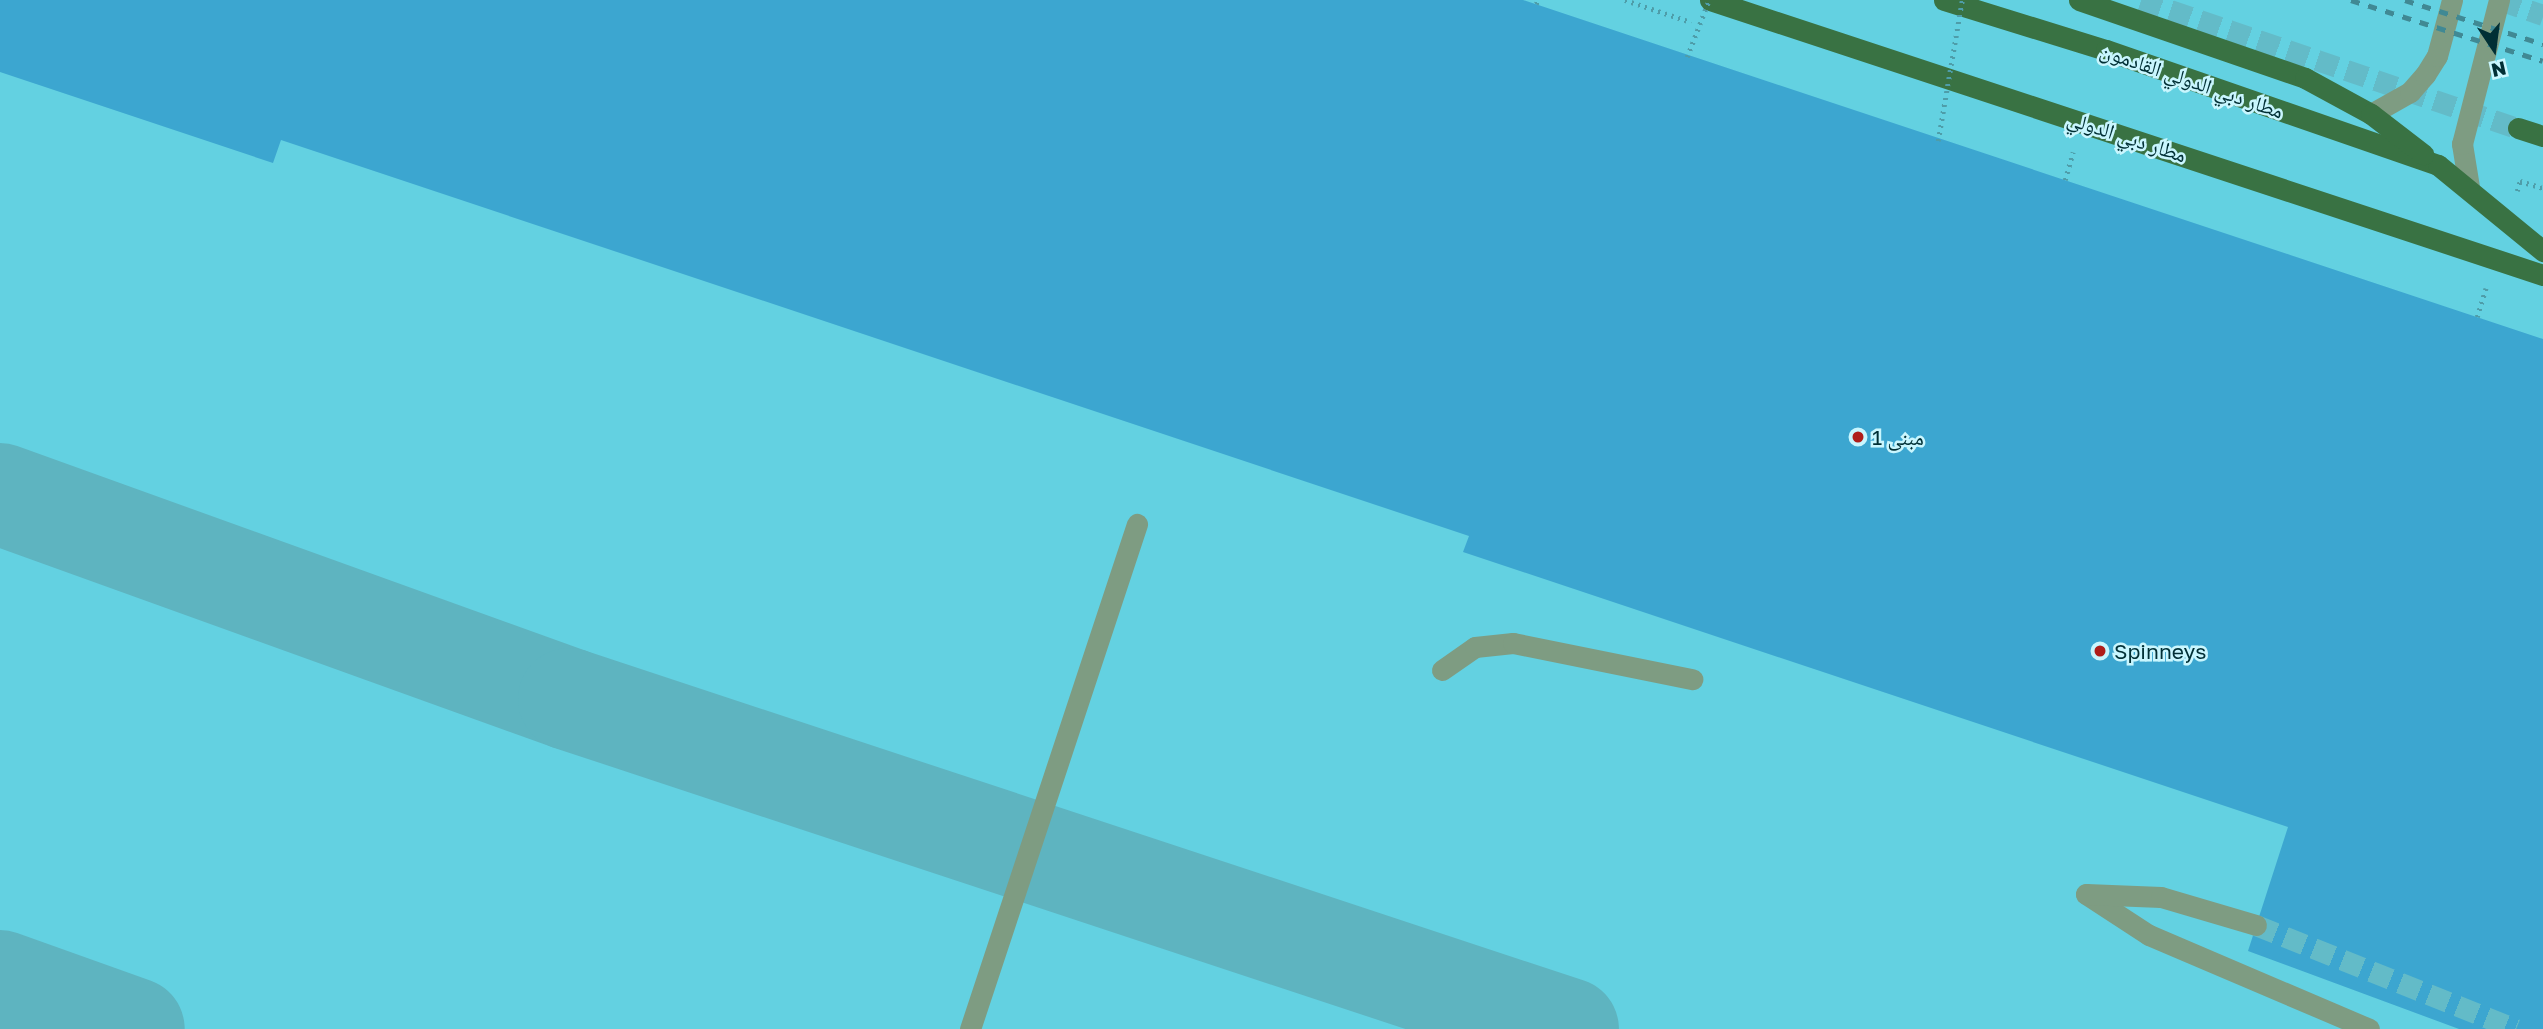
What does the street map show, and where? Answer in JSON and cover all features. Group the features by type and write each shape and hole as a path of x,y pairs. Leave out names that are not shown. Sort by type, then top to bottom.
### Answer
{"main road":[{"name":"مطار دبي الدولي","path":"1709,0 2543,275"},
{"name":"مطار دبي الدولي القادمون","path":"1944,0 2106,50 2438,165"},
{"name":"مطار دبي الدولي القادمون","path":"2079,0 2271,64 2371,114 2469,187 2543,251"},
{"path":"2518,128 2543,136"}],"lane":[{"path":"2371,114 2410,92 2425,75 2437,55 2452,0"},
{"path":"2469,187 2462,144 2499,0"},
{"path":"970,1029 1138,524"},
{"path":"1441,670 1475,648 1513,643 1692,679"},
{"path":"2256,925 2161,897 2086,894 2149,935 2369,1029"}],"path":[{"path":"1687,57 1709,0"},
{"path":"1938,141 1962,0"},
{"path":"2065,180 2073,152"}],"shaded area":[{"path":"0,0 2543,0 2543,1029 0,1029"}],"building":[{"name":"مبنى 1","path":"0,0 1523,0 2543,339 2543,1029 2459,1029 2248,951 2288,827 1463,552 1469,536 281,140 273,163 0,72"}],"taxiway":[{"path":"0,494 569,699 1568,1029"},
{"path":"0,981 134,1029"}],"tunnel":[{"path":"2141,0 2518,128"},
{"path":"2500,0 2543,15"},
{"path":"2256,925 2516,1029"}],"railway":[{"path":"2351,0 2543,61"},
{"path":"2405,0 2543,44"}],"place":[{"name":"مبنى 1","path":"1858,437"},
{"name":"Spinneys","path":"2100,651"}]}
